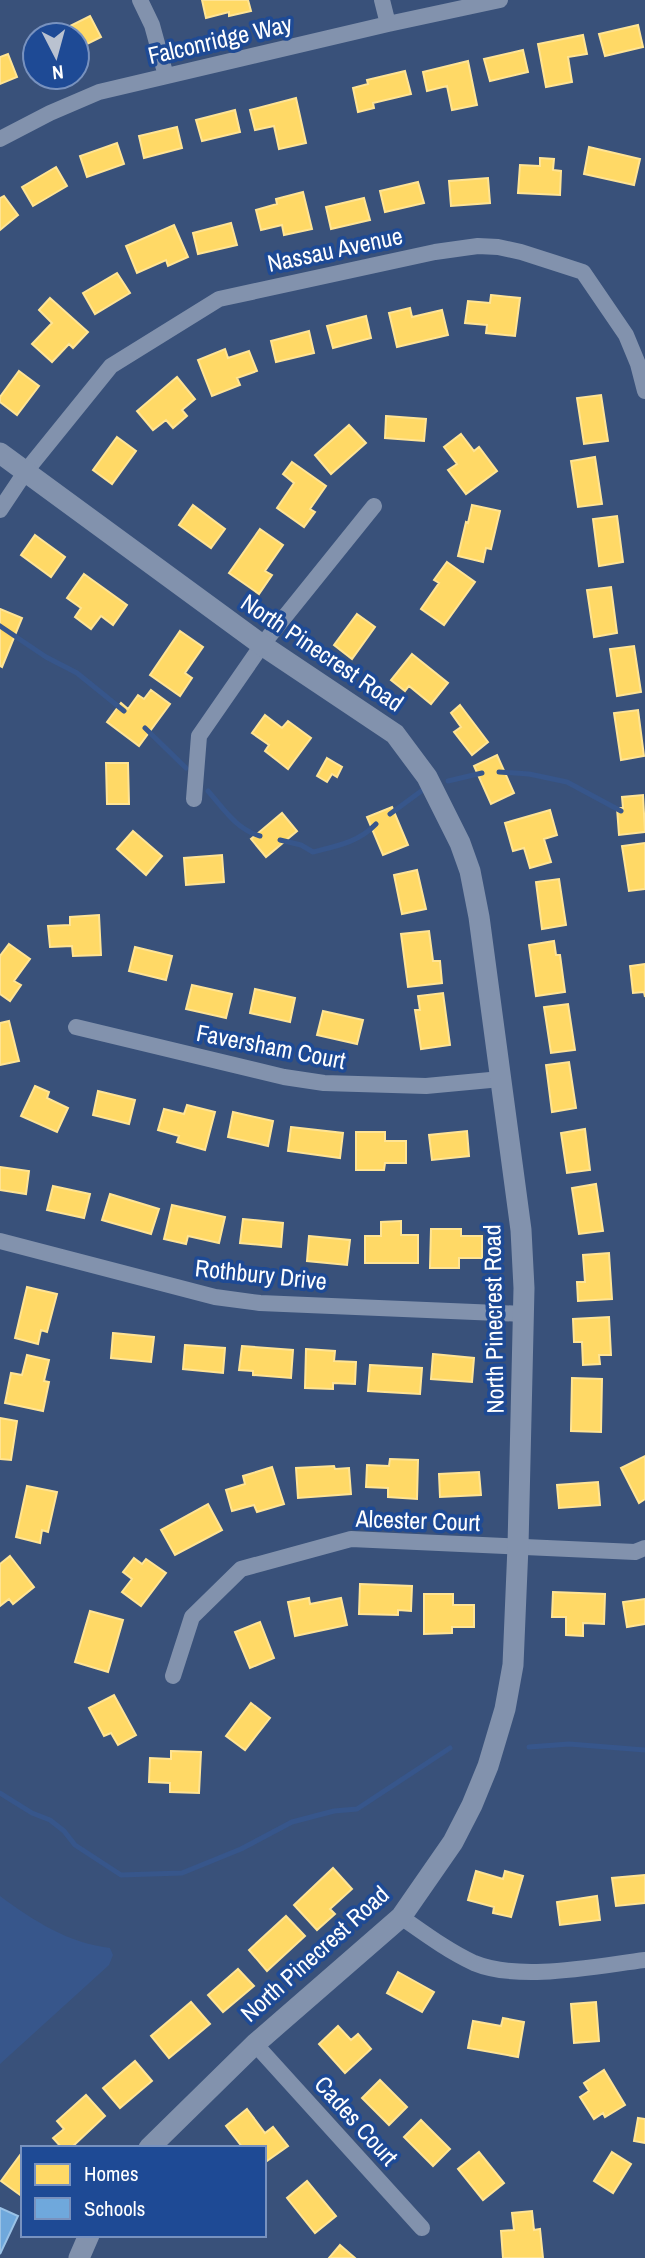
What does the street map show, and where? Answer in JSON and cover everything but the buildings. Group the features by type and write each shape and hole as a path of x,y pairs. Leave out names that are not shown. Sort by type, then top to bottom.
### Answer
{"street":[{"path":"140,0 152,25 166,76"},
{"path":"382,0 388,24"},
{"name":"Falconridge Way","path":"0,139 99,92 500,0"},
{"name":"Nassau Avenue","path":"0,510 26,471 111,366 219,299 459,248 498,247 583,271 626,335 645,391"},
{"name":"North Pinecrest Road","path":"0,453 261,645 395,734 427,777 460,843 470,871 479,916 521,1230 524,1314 513,1665 505,1709 488,1766 453,1842 401,1917 255,2044 151,2146"},
{"path":"194,799 200,736 261,645 374,506"},
{"name":"Faversham Court","path":"76,1027 284,1077 324,1083 426,1086 501,1079"},
{"name":"Rothbury Drive","path":"0,1241 215,1297 260,1303 524,1314"},
{"name":"Alcester Court","path":"173,1676 192,1616 242,1569 351,1539 518,1546"},
{"path":"518,1546 635,1552 645,1548"},
{"path":"401,1917 449,1950 476,1964 516,1972 561,1970 645,1960"},
{"name":"Cades Court","path":"255,2044 422,2228"},
{"path":"79,2258 88,2237"}],"water":[{"path":"0,1896 52,1929 80,1941 110,1948 113,1955 109,1965 0,2064"}],"waterway":[{"path":"0,626 46,657 77,673 124,711"},
{"path":"145,728 186,768"},
{"path":"499,772 529,774 567,782 621,811"},
{"path":"448,781 482,773"},
{"path":"390,814 424,789"},
{"path":"208,791 237,823 260,836"},
{"path":"280,840 301,845 313,852 355,839 376,824"},
{"path":"529,1747 569,1744 645,1750"},
{"path":"0,1793 32,1813 50,1820 64,1831 75,1845 121,1875 182,1873 241,1849 292,1822 334,1811 357,1809 450,1748"}]}
